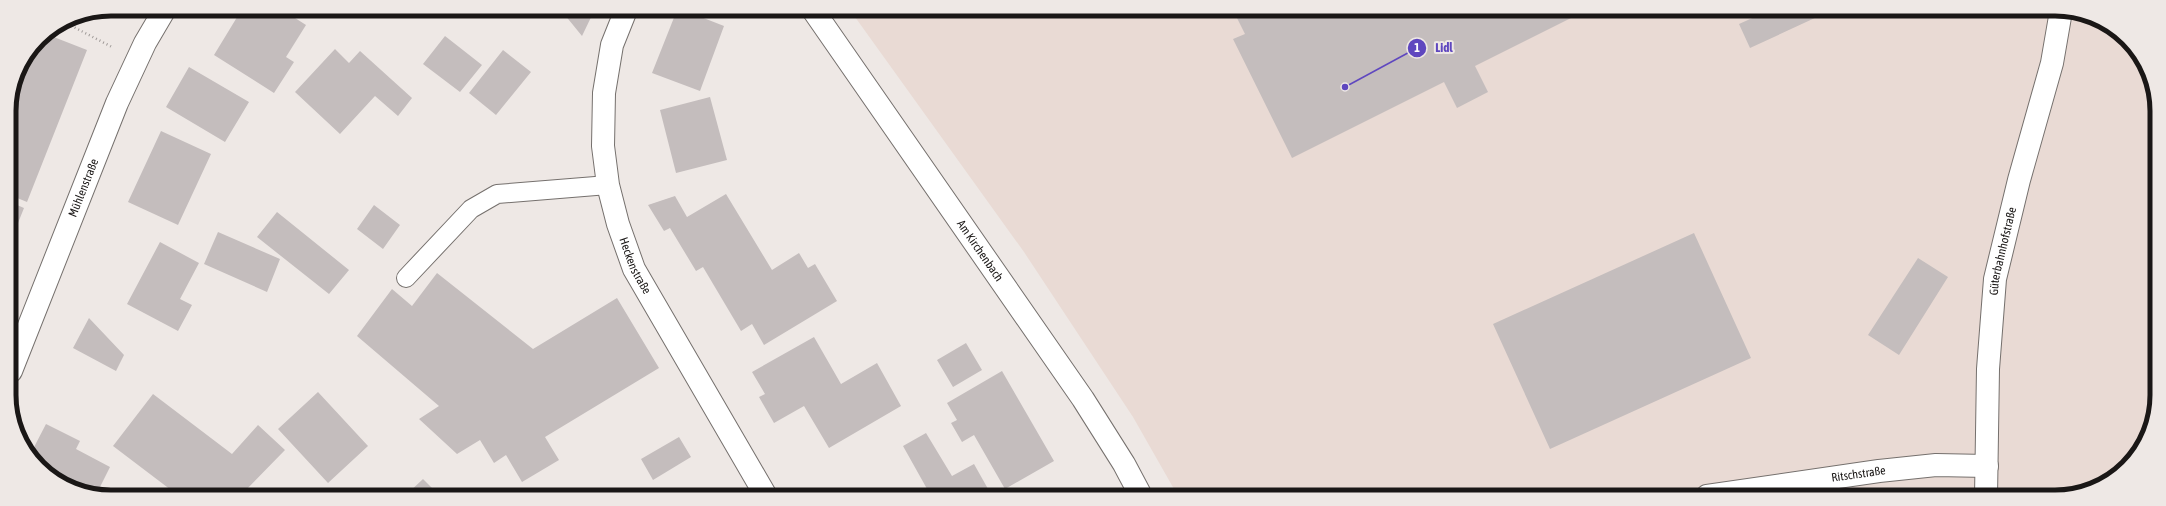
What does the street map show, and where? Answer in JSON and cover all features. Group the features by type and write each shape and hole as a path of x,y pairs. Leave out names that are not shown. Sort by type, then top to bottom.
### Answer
{"street":[{"name":"Mühlenstraße","path":"16,358 117,104 137,60 161,16"},
{"name":"Heckenstraße","path":"624,16 612,44 604,92 603,146 608,185 618,224 634,269 763,490"},
{"name":"Am Kirchenbach","path":"817,16 1083,399 1124,464 1138,490"},
{"name":"Güterbahnhofstraße","path":"1986,490 1988,369 1995,279 2019,180 2052,63 2060,16"},
{"name":"Ritschstraße","path":"1748,490 1879,471 1936,465 1986,466"}],"lane":[{"path":"406,278 471,209 497,194 608,185"}],"path":[{"path":"70,25 137,60"}],"shaded area":[{"path":"854,16 2068,17 2091,23 2113,36 2130,53 2137,63 2147,86 2150,105 2150,401 2147,420 2143,431 2134,448 2118,466 2108,474 2091,483 2080,487 2061,490 1175,490 1133,417 1024,252"}],"building":[{"path":"238,16 292,16 306,25 286,57 294,62 274,93 214,55"},
{"path":"566,16 592,16 582,36"},
{"path":"675,16 698,16 724,26 700,91 652,73"},
{"path":"1236,16 1575,16 1475,66 1488,92 1457,108 1444,82 1292,158 1233,39 1245,34"},
{"path":"1757,16 1819,16 1750,48 1739,24"},
{"path":"52,36 87,50 27,202 16,197 17,98 23,75 32,58"},
{"path":"445,36 482,65 460,92 423,64"},
{"path":"335,49 349,63 360,51 412,98 398,116 375,96 340,134 295,92"},
{"path":"503,50 531,72 496,115 469,93"},
{"path":"189,67 249,102 225,142 166,107"},
{"path":"710,97 727,160 676,173 660,110"},
{"path":"161,131 211,154 178,225 128,202"},
{"path":"726,194 772,270 799,253 808,268 815,264 837,301 764,345 752,324 741,331 703,267 696,271 670,228 664,231 648,205 675,196 687,217"},
{"path":"16,205 24,208 16,228"},
{"path":"374,205 400,225 383,249 357,229"},
{"path":"277,212 349,270 329,294 257,237"},
{"path":"218,232 280,259 267,292 204,264"},
{"path":"1694,233 1751,358 1550,449 1493,324"},
{"path":"160,242 199,263 180,299 192,305 178,331 127,304"},
{"path":"1918,258 1948,277 1899,355 1868,335"},
{"path":"437,273 533,349 617,298 659,368 545,437 559,460 522,482 506,455 494,463 480,440 457,454 419,419 439,406 357,336 392,289 412,306"},
{"path":"89,318 124,355 116,371 73,348"},
{"path":"814,337 841,384 877,363 901,406 829,448 804,406 774,423 759,397 765,394 752,372"},
{"path":"966,343 982,370 953,387 937,360"},
{"path":"1002,371 1054,461 1005,489 974,435 962,442 951,423 957,420 947,403"},
{"path":"318,392 368,446 328,483 278,429"},
{"path":"153,394 232,454 258,425 285,450 246,490 171,490 113,446"},
{"path":"46,424 80,441 76,449 110,467 99,489 92,488 80,485 58,474 44,462 33,449"},
{"path":"926,433 952,476 974,464 989,490 928,490 903,446"},
{"path":"679,437 691,457 653,480 641,459"},
{"path":"423,479 434,490 411,490"}],"place":[{"name":"Lidl","path":"1345,87"}]}
